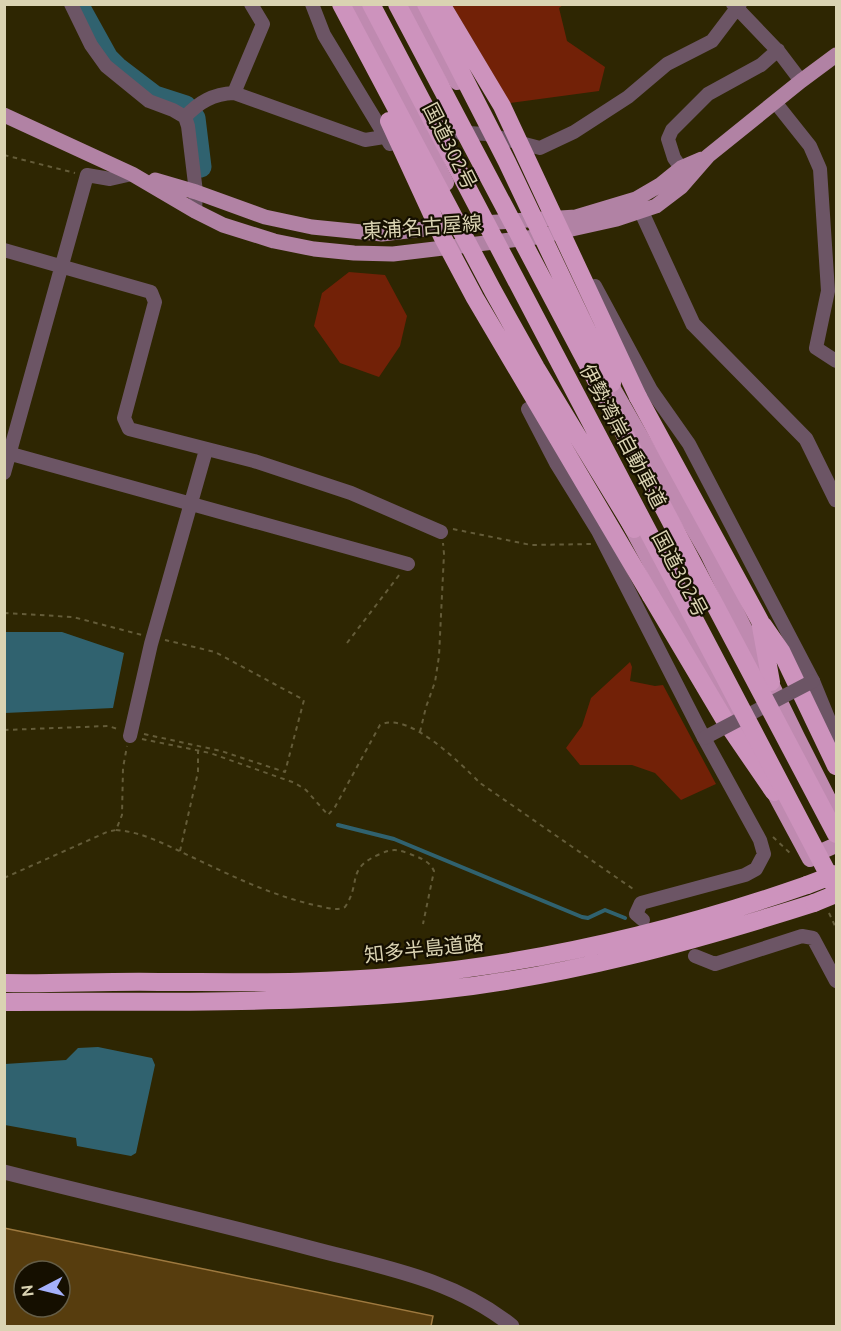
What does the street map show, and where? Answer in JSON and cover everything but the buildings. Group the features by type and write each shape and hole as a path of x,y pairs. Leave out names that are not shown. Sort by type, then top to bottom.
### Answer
{"highway":[{"path":"336,4 425,200 462,274 724,719 774,792"},
{"path":"341,4 440,195 536,368 733,692"},
{"name":"国道302号","path":"355,4 477,245 837,907"},
{"name":"伊勢湾岸自動車道","path":"371,4 837,889"},
{"name":"伊勢湾岸自動車道","path":"398,4 837,834"},
{"name":"国道302号","path":"413,4 486,134 602,370 708,554 797,738 837,814"},
{"path":"426,4 507,162 659,483 699,573"},
{"path":"441,4 502,106 638,397 760,621 781,651 837,766"},
{"path":"760,621 771,682"},
{"path":"809,857 837,845"},
{"name":"知多半島道路","path":"4,983 329,980 399,976 470,968 588,948 636,937 744,907 837,874"},
{"name":"知多半島道路","path":"4,1002 276,1001 442,989 538,974 641,954 692,941 837,894"}],"main road":[{"name":"東浦名古屋線","path":"132,174 196,192 266,217 312,227 382,234 466,224 576,217 639,205 656,206 681,188 708,156 837,55"},
{"name":"東浦名古屋線","path":"4,115 132,174 223,225 274,241 354,254 393,254 477,245 566,232 617,219 639,205 681,168 708,156"}],"street":[{"path":"71,4 91,45 106,66 149,101 189,113"},
{"path":"234,93 263,24 251,4"},
{"path":"312,4 324,35 387,138 429,228"},
{"path":"195,211 196,192 188,126 189,113 211,96 234,93 365,140 387,138 419,130 486,134 540,147 574,132 628,97 667,64 712,41 737,6 778,50 801,81"},
{"path":"681,168 674,158 668,139 672,130 708,94 761,65 778,50"},
{"path":"775,102 810,146 820,169 828,291 816,348 837,361"},
{"path":"4,473 7,453 87,175 110,179 132,174"},
{"path":"639,205 693,324 806,439 837,500"},
{"path":"566,232 651,390 689,444 813,681 837,737"},
{"path":"4,250 151,292 155,302 124,418 129,429 254,461 351,493 441,532"},
{"path":"528,409 556,463 598,531 704,738 760,840 764,854 756,869 745,875 641,903 636,914 643,920"},
{"path":"130,733 153,638 206,450"},
{"path":"7,453 408,564"},
{"path":"704,738 813,681"},
{"path":"695,956 715,964 802,936 813,938 837,981"},
{"path":"4,1172 234,1227 419,1276 473,1300 512,1326"}],"path":[{"path":"4,155 87,175"},
{"path":"420,732 435,682 439,656 444,554 441,532 453,529 531,546 604,544"},
{"path":"347,643 408,564"},
{"path":"4,613 73,617 215,652 304,700 285,772 221,751 130,733"},
{"path":"4,730 108,726 198,751 295,783 306,790 328,815 335,807 380,725 394,721 420,732 480,783 643,895 648,901"},
{"path":"116,830 122,815 123,768 130,733"},
{"path":"180,851 198,772 198,751"},
{"path":"4,878 106,832 116,830 142,835 293,901 334,909 345,907 349,901 360,865 366,860 396,849 427,861 434,871 423,924"}],"shaded area":[{"path":"452,5 563,5 559,8 567,41 605,67 599,91 510,103"},
{"path":"349,272 385,275 407,316 400,346 379,377 340,363 314,326 322,293"},
{"path":"630,662 632,667 630,681 655,686 663,685 716,784 681,800 655,773 632,765 580,765 566,748 582,726 591,698"}],"water":[{"path":"5,632 62,632 124,653 113,708 5,713"},
{"path":"98,1047 152,1058 155,1065 136,1153 131,1156 77,1146 76,1138 5,1125 5,1064 66,1060 78,1048"}],"waterway":[{"path":"78,4 108,58 117,67 155,96 186,106 195,118 201,167"},
{"path":"338,825 394,839 582,917 588,918 605,910 625,918"}]}
